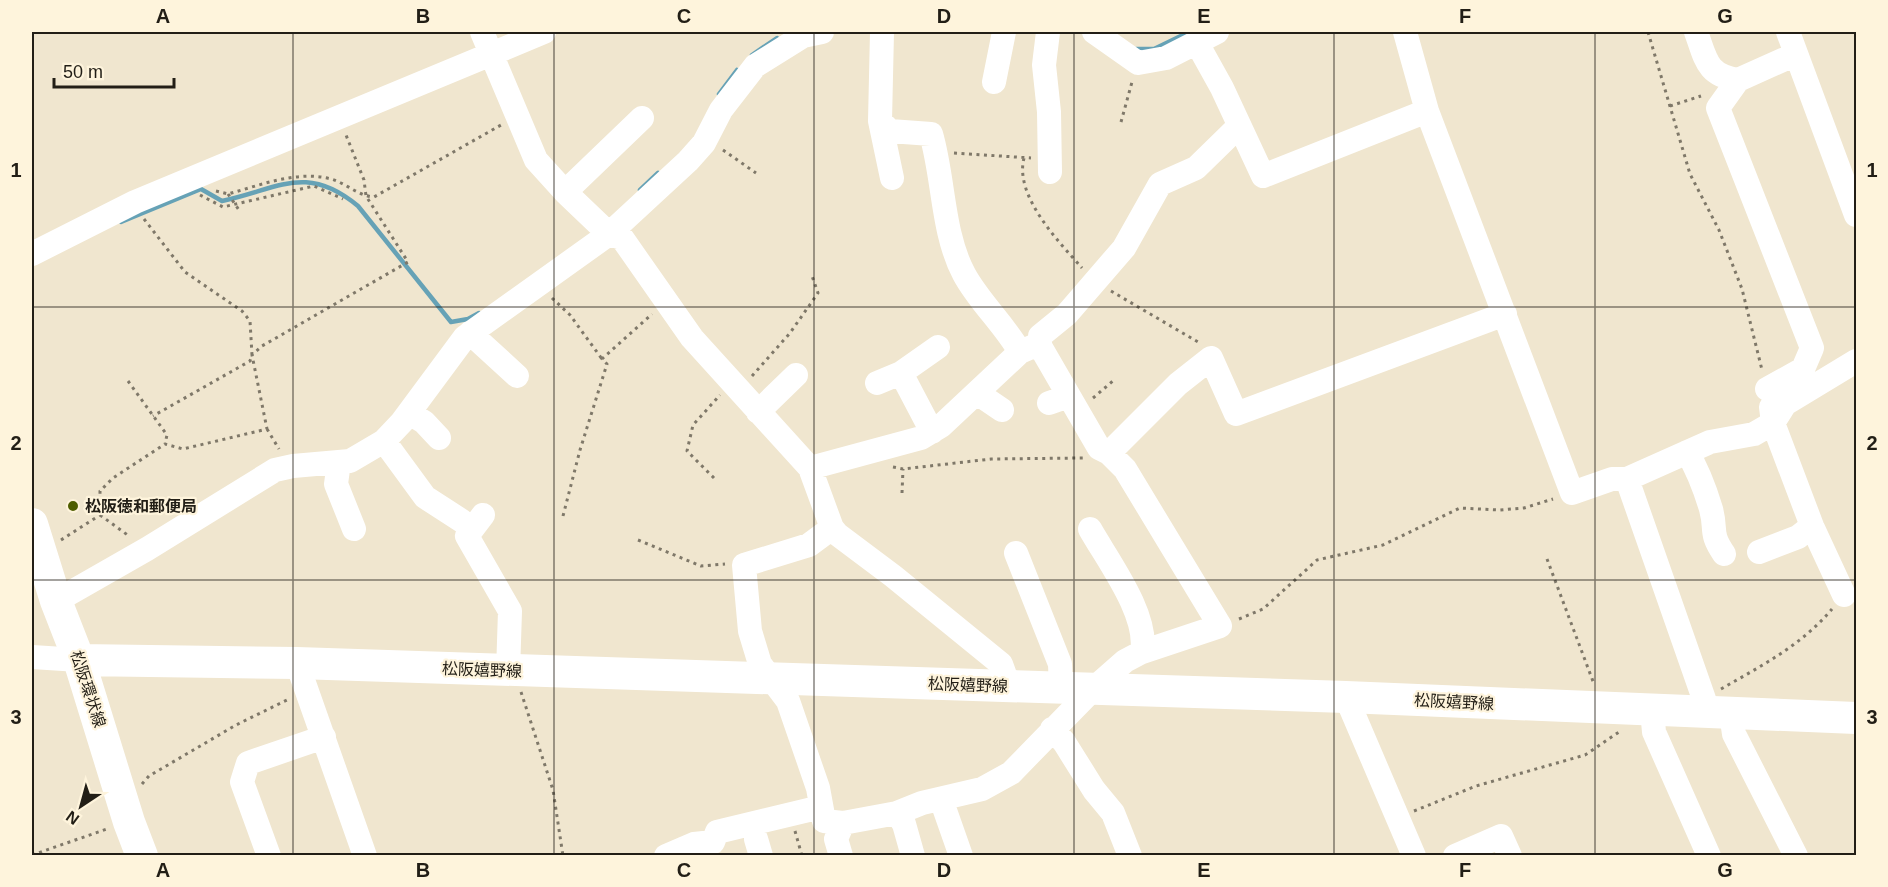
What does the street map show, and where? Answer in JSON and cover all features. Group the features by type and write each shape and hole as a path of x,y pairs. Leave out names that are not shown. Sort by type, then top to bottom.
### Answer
{"main road":[{"name":"松阪環状線","path":"36,538 56,601 79,660 125,810 142,855"},
{"name":"松阪嬉野線","path":"79,660 302,676 511,672 1346,697 1857,718"}],"street":[{"path":"32,255 87,235 135,202 338,117 487,42 544,32"},
{"path":"56,601 147,549 274,470 350,461 384,441 409,413 470,333 542,284 609,234 688,161 706,138 720,110 755,66 803,36 822,32"},
{"path":"882,32 880,121 892,178"},
{"path":"994,82 1004,32"},
{"path":"1048,32 1044,65 1049,112 1049,166"},
{"path":"1094,32 1138,63 1166,58 1207,37 1222,88 1263,176 1427,111"},
{"path":"1405,32 1427,111 1572,493 1612,479 1627,479 1710,442 1754,434 1770,406 1803,369 1812,348 1718,108 1738,80 1796,54"},
{"path":"1696,32 1708,66 1722,77 1738,80"},
{"path":"1788,32 1857,215"},
{"path":"487,42 536,160 565,192 609,234 622,238 692,338 810,468 832,528 1001,664 1009,686"},
{"path":"565,192 642,118"},
{"path":"832,528 808,545 744,565 750,631 760,664 788,701 818,788 824,821 843,823 897,813 982,789 1011,773 1092,690 1125,662 1142,652 1220,626 1125,469 1109,453 1099,448 1065,402 1030,347 984,306 963,272 947,222 937,153 931,134 890,131 880,121"},
{"path":"810,468 921,438 932,432 1067,314 1124,248 1160,184 1196,168 1239,126"},
{"path":"1109,453 1178,384 1211,358 1236,414 1505,314"},
{"path":"470,333 517,376"},
{"path":"877,383 901,373 938,347"},
{"path":"1770,406 1785,404 1857,361"},
{"path":"901,373 932,432"},
{"path":"758,412 796,375"},
{"path":"977,393 1002,410"},
{"path":"1770,406 1812,526 1844,596"},
{"path":"409,413 424,422 439,438"},
{"path":"384,441 425,497 472,518 467,536 510,611 511,672"},
{"path":"1687,452 1697,468 1712,512 1714,539 1724,554"},
{"path":"339,462 336,484 354,529"},
{"path":"1627,479 1704,699"},
{"path":"1759,552 1798,537 1812,526"},
{"path":"1090,529 1135,608 1144,641 1142,652"},
{"path":"1016,553 1060,664 1061,689"},
{"path":"32,657 79,660"},
{"path":"302,676 365,855"},
{"path":"1346,697 1414,855"},
{"path":"1652,710 1654,732 1709,855"},
{"path":"1731,714 1734,734 1796,855"},
{"path":"1052,729 1064,742 1094,790 1113,813 1130,855"},
{"path":"269,855 242,782 248,763 324,737"},
{"path":"941,799 961,855"},
{"path":"666,855 694,844 713,849 717,832 798,821 821,807"},
{"path":"897,813 913,855"},
{"path":"841,855 836,839 843,823"},
{"path":"1455,855 1501,836 1510,855"}],"path":[{"path":"1647,32 1690,174 1719,230 1742,290 1770,406"},
{"path":"1121,122 1138,63"},
{"path":"201,174 215,191 228,194 310,175 333,180 366,196 374,197 500,126 514,110"},
{"path":"153,416 250,361 252,355 262,346 408,262 366,196 364,180 338,117"},
{"path":"706,138 756,174"},
{"path":"937,153 982,153 1049,166"},
{"path":"190,199 200,195 223,207 238,205 279,192 314,186 343,199"},
{"path":"228,194 238,205 239,210"},
{"path":"150,214 142,217 185,272 242,311 250,321 252,355 267,429 183,449 165,444"},
{"path":"542,284 570,315 607,364 580,450 563,516"},
{"path":"602,359 666,301"},
{"path":"1065,402 1088,403 1114,380"},
{"path":"100,515 100,491 113,478 165,444 167,435 128,381"},
{"path":"892,466 903,469 991,459 1096,458 1109,453"},
{"path":"902,494 903,469"},
{"path":"1220,626 1263,609 1317,560 1383,545 1460,508 1524,508 1572,493"},
{"path":"36,538 100,515"},
{"path":"100,515 147,549"},
{"path":"638,540 701,566 744,565"},
{"path":"1704,699 1777,657 1817,627 1844,596"},
{"path":"511,672 553,790 563,855"},
{"path":"32,855 109,828 149,776 236,725 302,676"},
{"path":"798,821 794,830 802,855"}],"waterway":[{"path":"1136,49 1154,49 1189,32"},
{"path":"752,55 777,38"},
{"path":"719,94 737,70"},
{"path":"640,190 658,173"},
{"path":"121,222 201,189 222,201 292,183 307,182 323,185 340,193 358,206 451,322 468,319 479,313"}],"place":[{"name":"松阪徳和郵便局","path":"73,506"}]}
